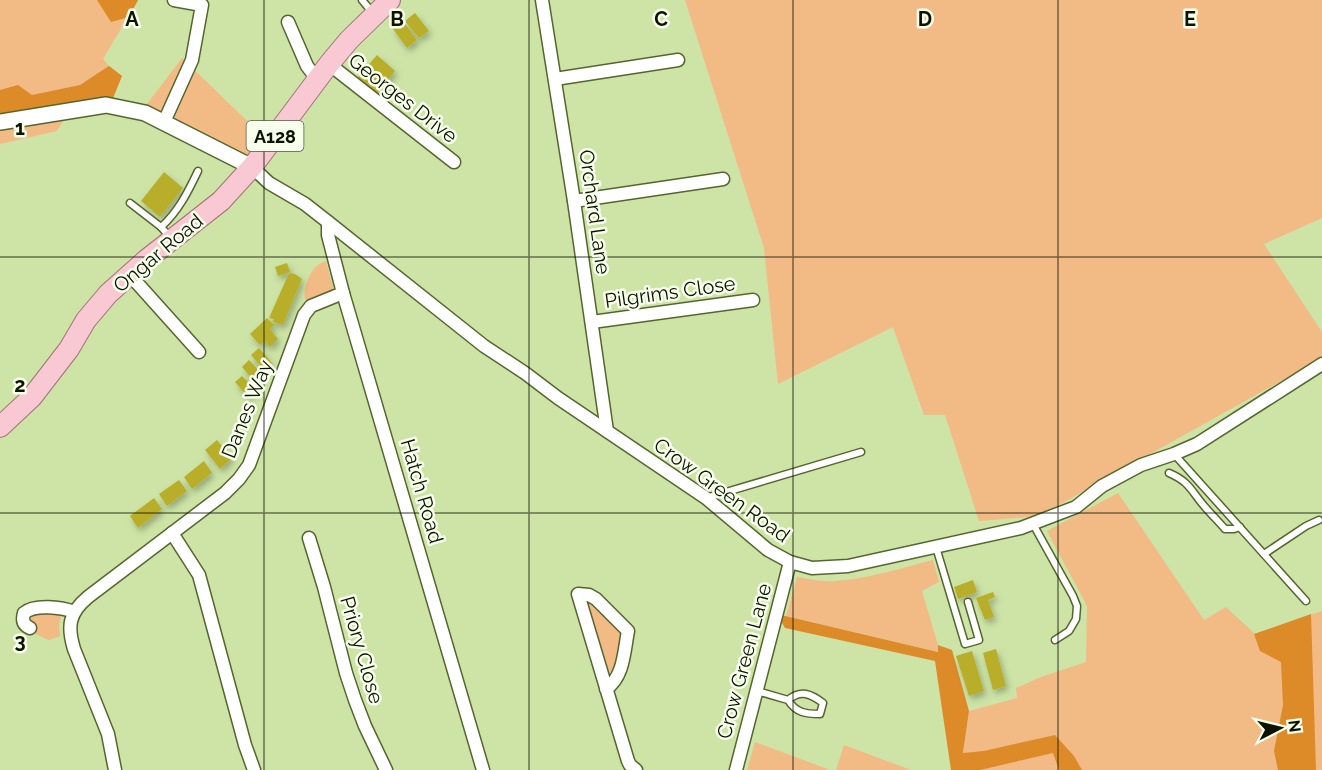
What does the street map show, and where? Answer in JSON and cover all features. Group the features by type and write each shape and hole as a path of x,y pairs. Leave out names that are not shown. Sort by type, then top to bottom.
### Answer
{"main road":[{"name":"Ongar Road","path":"0,428 32,397 69,349 86,320 108,294 167,233 221,201 252,167 349,40 368,7 390,0"}],"street":[{"path":"164,123 192,60 202,4 174,0"},
{"name":"Orchard Lane","path":"542,0 607,431"},
{"path":"288,22 307,66 323,72"},
{"path":"555,79 678,60"},
{"name":"Georges Drive","path":"323,72 454,162"},
{"path":"0,122 106,105 145,113 252,167"},
{"name":"Crow Green Road","path":"252,167 269,183 305,204 484,346 706,498 768,550 790,562 812,568 848,566 936,548 1022,528 1076,507 1102,486 1141,465 1197,444 1322,364"},
{"path":"574,201 723,179"},
{"name":"Hatch Road","path":"328,222 328,235 343,293 483,770"},
{"path":"129,274 199,352"},
{"name":"Danes Way","path":"74,612 88,597 225,493 239,479 249,465 304,315 311,306 343,293"},
{"name":"Pilgrims Close","path":"592,322 753,300"},
{"path":"172,533 199,575 245,745 254,770"},
{"name":"Priory Close","path":"309,538 346,673 365,726 386,770"},
{"name":"Crow Green Lane","path":"736,770 790,562"},
{"path":"606,689 613,684 620,673 628,632 596,599 589,595 578,594 606,689 628,761 636,770"},
{"path":"30,628 23,621 24,613 28,609 62,607 74,612 70,625 71,639 108,734 115,770"}],"lane":[{"path":"130,203 167,233 174,214 198,171"},
{"path":"706,498 861,452"},
{"path":"1174,454 1306,601"},
{"path":"1169,473 1182,478 1225,528 1240,527"},
{"path":"1264,554 1319,520"},
{"path":"1033,524 1077,606 1076,619 1069,631 1055,640"},
{"path":"936,548 965,644 979,640 968,602"},
{"path":"756,691 788,700 793,708 808,714 820,714 823,703 814,696 801,693 788,700"}],"shaded area":[{"path":"0,0 138,0 103,59 122,76 111,103 69,111 57,131 0,144"},
{"path":"97,0 138,0 129,17 111,22"},
{"path":"685,0 1322,0 1322,218 1264,244 1322,332 1322,358 1039,516 979,521 945,415 924,415 893,327 778,384 764,248"},
{"path":"182,58 270,143 252,167 141,112"},
{"path":"109,66 122,76 111,103 0,121 0,90 18,85 32,95 80,85"},
{"path":"326,261 333,288 328,295 311,302 305,299 307,281 311,272"},
{"path":"1118,493 1204,620 1226,607 1255,634 1322,611 1322,770 961,770 969,711 1017,698 1016,688 1086,662 1087,606 1047,531"},
{"path":"933,560 939,582 922,591 939,652 786,616 797,577 825,581 847,580"},
{"path":"590,600 625,632 616,671 609,673 606,669 586,604"},
{"path":"63,610 59,624 60,636 49,640 31,632 26,616"},
{"path":"777,614 938,652 938,645 952,650 969,711 963,753 984,751 1055,735 1074,756 1082,770 1059,770 1053,753 980,770 951,770 935,661 785,628"},
{"path":"1311,614 1316,770 1278,770 1274,751 1283,705 1281,662 1260,651 1254,634"},
{"path":"755,742 830,770 747,770"},
{"path":"844,745 911,770 836,770"}],"building":[{"path":"415,13 429,31 419,38 405,21"},
{"path":"403,21 417,40 407,48 393,29"},
{"path":"377,55 395,71 377,94 357,78"},
{"path":"164,172 183,188 160,217 141,201"},
{"path":"287,263 290,272 278,276 275,267"},
{"path":"289,273 302,279 283,325 269,318"},
{"path":"267,318 274,325 270,329 278,339 270,347 265,341 260,345 250,334"},
{"path":"259,348 272,363 264,370 251,355"},
{"path":"249,360 263,375 255,382 242,367"},
{"path":"242,376 256,390 248,397 235,382"},
{"path":"217,440 232,458 220,469 205,450"},
{"path":"204,461 212,473 192,489 184,477"},
{"path":"179,480 187,491 167,506 159,494"},
{"path":"154,498 162,509 138,528 130,516"},
{"path":"973,580 977,592 958,599 954,587"},
{"path":"993,592 995,597 988,600 994,617 985,620 976,598"},
{"path":"996,649 1006,686 993,690 983,653"},
{"path":"972,651 984,691 969,696 956,656"}]}
